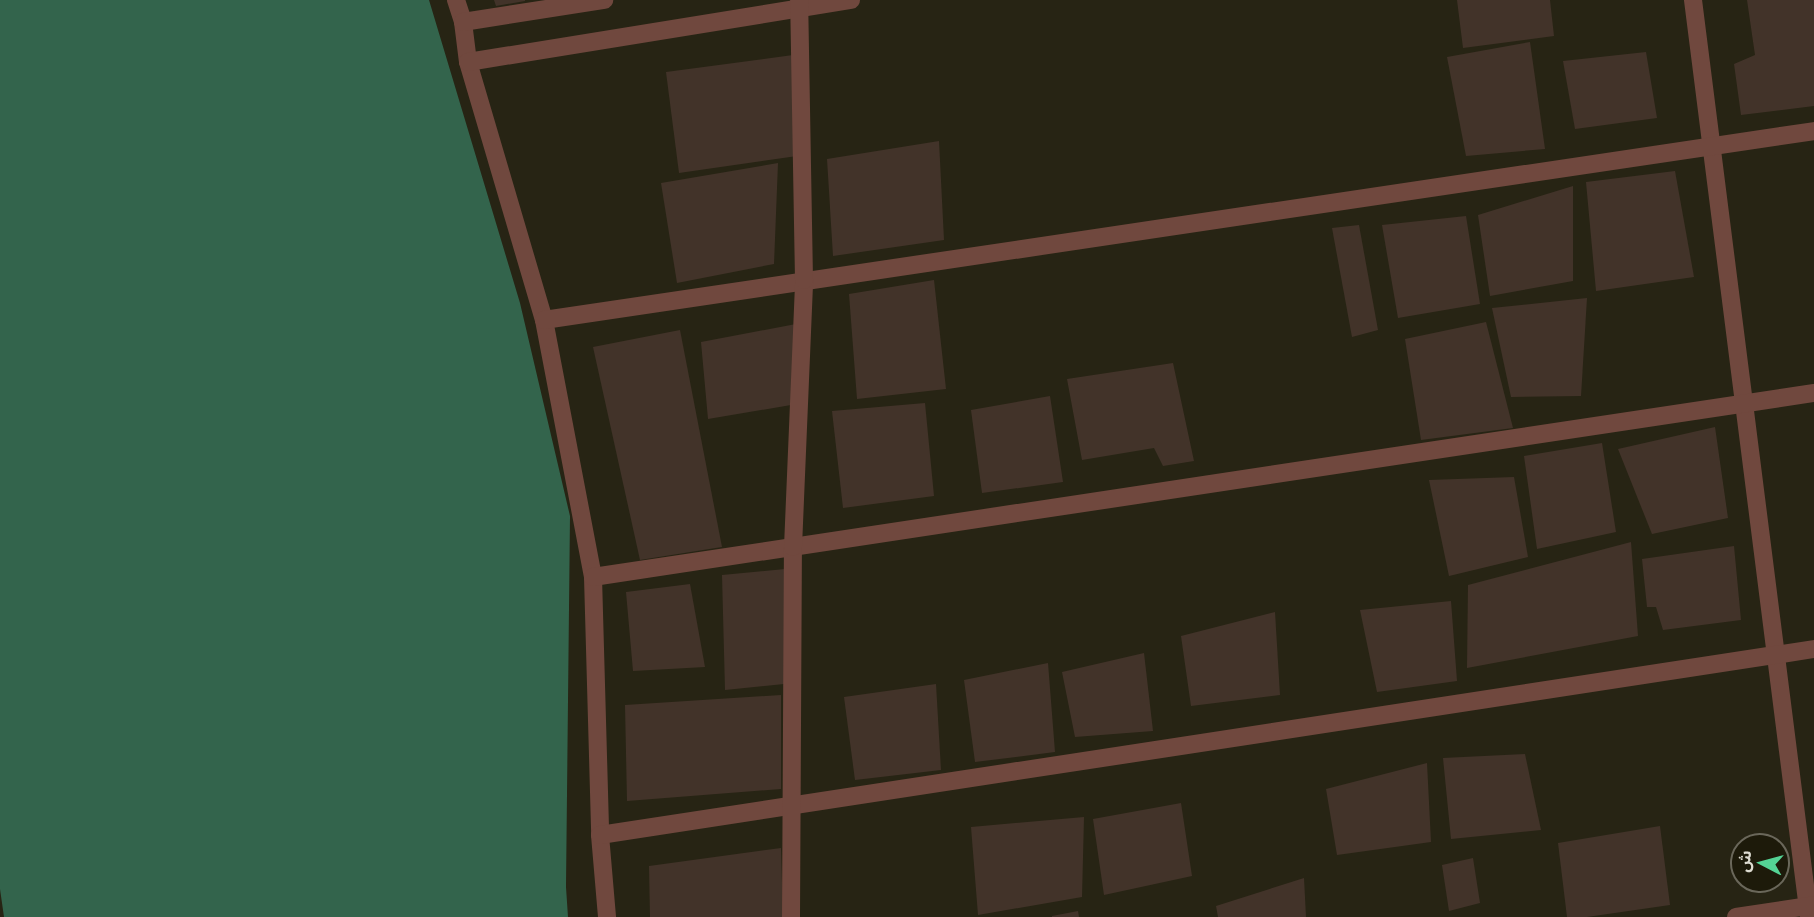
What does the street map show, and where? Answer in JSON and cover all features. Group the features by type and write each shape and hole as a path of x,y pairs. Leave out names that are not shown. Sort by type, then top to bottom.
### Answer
{"street":[{"path":"456,0 463,22 468,62 544,320 593,577 600,836 607,917"},
{"path":"463,22 604,0"},
{"path":"468,62 800,4 851,0"},
{"path":"1693,0 1775,655 1810,910 1736,917"},
{"path":"790,917 793,547 804,280 800,4"},
{"path":"544,320 1814,131"},
{"path":"593,577 1814,393"},
{"path":"600,836 1814,649"}],"green space":[{"path":"0,0 429,0 520,303 570,516 566,887 568,917 4,917 0,889"}],"building":[{"path":"494,0 525,0 525,1 496,6"},
{"path":"1457,0 1550,0 1554,36 1463,48"},
{"path":"1747,0 1814,0 1814,106 1741,115 1734,64 1755,55"},
{"path":"1530,42 1545,149 1466,156 1447,57"},
{"path":"1646,52 1657,118 1575,129 1563,61"},
{"path":"793,55 797,156 679,173 666,72"},
{"path":"939,141 944,240 833,256 827,159"},
{"path":"778,163 774,264 677,283 661,183"},
{"path":"1675,171 1694,277 1596,291 1586,182"},
{"path":"1573,186 1573,281 1490,296 1478,215"},
{"path":"1466,216 1480,304 1398,318 1382,225"},
{"path":"1359,225 1378,330 1352,337 1332,228"},
{"path":"934,280 946,389 857,399 849,294"},
{"path":"1587,298 1581,396 1511,397 1492,308"},
{"path":"1486,322 1513,428 1421,440 1405,339"},
{"path":"796,324 791,405 708,419 701,342"},
{"path":"680,330 722,547 640,560 593,347"},
{"path":"1173,363 1194,461 1163,466 1154,448 1082,460 1067,379"},
{"path":"1050,396 1063,482 982,493 971,410"},
{"path":"925,403 934,496 843,508 832,411"},
{"path":"1715,427 1728,518 1652,534 1618,449"},
{"path":"1602,443 1616,532 1537,549 1524,456"},
{"path":"1514,477 1528,557 1449,576 1429,480"},
{"path":"1631,542 1638,636 1467,668 1468,585"},
{"path":"1734,546 1741,620 1663,630 1656,607 1647,607 1642,559"},
{"path":"785,569 784,684 725,690 722,575"},
{"path":"690,584 705,667 633,671 626,592"},
{"path":"1451,601 1457,681 1377,692 1360,610"},
{"path":"1275,612 1280,695 1191,706 1181,636"},
{"path":"1144,653 1153,731 1075,737 1062,672"},
{"path":"1048,663 1055,752 975,762 964,680"},
{"path":"936,684 941,770 855,780 844,697"},
{"path":"781,695 781,789 627,801 625,705"},
{"path":"1525,754 1541,830 1451,839 1443,758"},
{"path":"1427,763 1431,842 1337,855 1326,789"},
{"path":"1181,803 1192,876 1104,895 1093,819"},
{"path":"1084,817 1082,897 978,915 971,827"},
{"path":"1660,826 1670,905 1587,917 1567,917 1558,843"},
{"path":"781,848 783,917 650,917 649,866"},
{"path":"1473,858 1480,903 1449,911 1442,865"},
{"path":"1304,878 1306,917 1218,917 1216,906"},
{"path":"1078,911 1079,917 1052,917 1052,916"}]}
